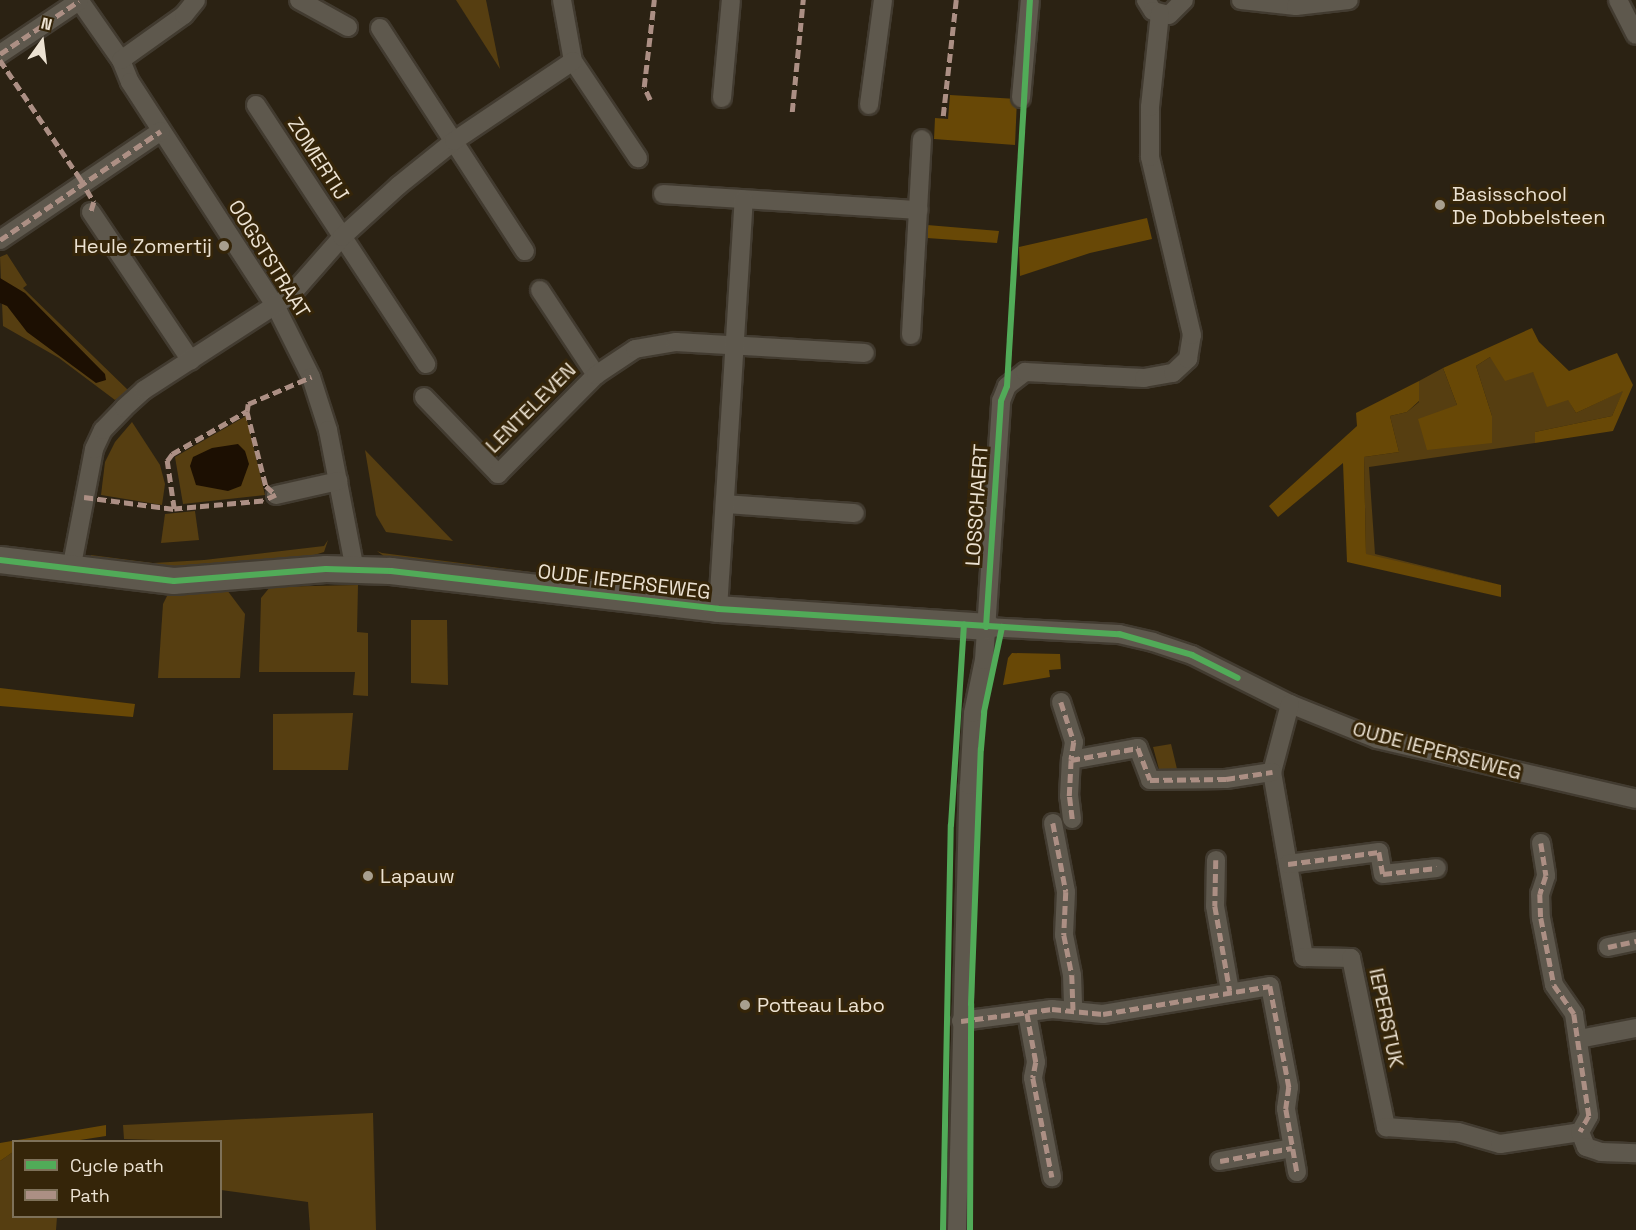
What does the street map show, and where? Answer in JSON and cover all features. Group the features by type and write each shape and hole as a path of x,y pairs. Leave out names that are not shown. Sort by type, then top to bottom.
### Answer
{"street":[{"path":"121,60 184,15 196,0"},
{"path":"299,0 348,27"},
{"path":"562,0 573,62 638,158"},
{"path":"722,98 731,0"},
{"path":"869,105 883,0"},
{"path":"1021,98 1030,0"},
{"path":"1146,0 1160,14 1175,12 1184,0"},
{"path":"1241,0 1296,6 1349,0"},
{"path":"1618,0 1636,35"},
{"path":"0,54 79,1"},
{"name":"OOGSTSTRAAT","path":"79,1 121,60 130,82 275,305 311,377 328,430 355,570"},
{"name":"LOSSCHAERT","path":"986,627 1001,401 1007,386 1025,372 1161,376 1173,373 1188,360 1192,335 1150,157 1150,107 1160,14"},
{"path":"380,28 525,251"},
{"name":"ZOMERTIJ","path":"71,570 94,449 103,430 144,390 191,362 291,295 342,237 454,141 573,62"},
{"name":"ZOMERTIJ","path":"256,105 426,364"},
{"path":"0,240 161,131"},
{"path":"911,335 922,139"},
{"path":"663,194 918,210"},
{"path":"718,609 744,200"},
{"path":"92,212 191,362"},
{"name":"LENTELEVEN","path":"540,290 596,375"},
{"name":"LENTELEVEN","path":"424,397 498,474 596,375 635,349 655,344 865,353"},
{"path":"276,495 338,482"},
{"path":"725,504 855,513"},
{"name":"OUDE IEPERSEWEG","path":"0,560 174,581 355,570 718,609 1111,634 1153,642 1192,655 1290,704 1377,740 1636,799"},
{"path":"957,1230 961,1021 973,713 984,660 986,627"},
{"path":"1061,702 1074,742 1068,796 1072,819"},
{"name":"IEPERSTUK","path":"1290,704 1272,772 1304,957 1351,958 1386,1127 1458,1132 1500,1144 1580,1132"},
{"path":"1071,760 1138,748 1150,780 1226,779 1272,772"},
{"path":"1053,823 1066,892 1064,935 1072,975 1073,1010"},
{"path":"1541,843 1546,876 1540,894 1541,918 1554,985 1574,1014 1590,1116 1580,1132 1586,1147 1601,1152 1636,1153"},
{"path":"1288,864 1379,852 1383,874 1437,868"},
{"path":"1216,860 1215,906 1230,991"},
{"path":"1608,947 1636,941"},
{"path":"961,1021 1073,1010 1103,1014 1270,986 1288,1088 1286,1109 1297,1172"},
{"path":"1027,1013 1035,1062 1033,1078 1052,1177"},
{"path":"1579,1039 1636,1028"},
{"path":"1220,1161 1292,1148"}],"shaded area":[{"path":"456,0 486,0 500,69"},
{"path":"950,95 1017,99 1015,145 934,139 935,118 948,119"},
{"path":"1147,218 1152,239 1090,253 1020,276 1019,247"},
{"path":"927,225 999,231 997,243 927,238"},
{"path":"7,254 27,285 23,288 129,391 115,400 59,358 3,326 0,257"},
{"path":"0,278 25,293 105,374 106,380 96,383 27,332 7,306 0,303"},
{"path":"1532,328 1539,342 1569,371 1617,353 1633,385 1613,431 1535,443 1535,432 1612,416 1623,391 1576,413 1568,400 1547,407 1533,372 1505,381 1490,357 1476,366 1492,416 1492,443 1427,450 1418,419 1457,405 1443,368"},
{"path":"1490,357 1533,372 1568,399 1576,413 1624,390 1612,416 1535,432 1535,443 1369,467 1375,554 1501,585 1366,555 1364,457 1399,452 1390,416 1407,412 1419,402 1419,381 1443,368 1457,405 1492,443 1492,416 1476,366"},
{"path":"1419,381 1419,401 1407,412 1390,416 1399,452 1364,457 1366,554 1501,585 1501,597 1347,562 1343,463 1278,517 1269,506 1357,426 1356,413"},
{"path":"246,416 265,495 183,504 175,457"},
{"path":"132,422 160,465 165,484 162,505 101,495 105,462 115,442"},
{"path":"238,444 245,451 249,464 241,486 228,491 196,485 190,466 193,457 212,448"},
{"path":"365,450 453,541 386,532 376,515"},
{"path":"195,511 199,540 161,543 165,514"},
{"path":"328,540 324,552 311,556 178,568 90,560 91,555 153,563 204,560 324,546"},
{"path":"377,551 382,553 696,593 385,557"},
{"path":"358,585 357,632 368,633 368,696 353,695 355,672 259,672 261,598 270,587"},
{"path":"227,590 245,614 240,678 158,678 163,604 168,594"},
{"path":"411,620 447,620 448,685 411,683"},
{"path":"1012,653 1060,654 1061,669 1049,670 1050,677 1003,685 1008,658"},
{"path":"0,688 135,704 133,717 0,706"},
{"path":"353,713 348,770 273,770 273,714"},
{"path":"1171,744 1177,769 1160,773 1153,747"},
{"path":"373,1113 376,1230 310,1230 308,1202 222,1190 222,1140 124,1139 123,1125"},
{"path":"106,1125 106,1136 80,1140 18,1140"},
{"path":"12,1141 12,1153 0,1161 0,1143"},
{"path":"12,1153 12,1218 57,1218 56,1230 0,1230 0,1161"}],"marked path":[{"path":"650,100 644,87 654,0"},
{"path":"792,112 803,0"},
{"path":"943,116 956,0"},
{"path":"0,54 79,1"},
{"path":"0,60 80,178 94,202 91,212"},
{"path":"0,240 161,131"},
{"path":"247,411 248,404 311,377"},
{"path":"84,497 174,509 167,461 172,454 247,411 266,486 276,495 263,501 174,509"},
{"path":"1061,702 1074,742 1071,760"},
{"path":"1072,819 1069,796 1071,760 1138,748 1150,780 1226,779 1272,772"},
{"path":"1053,823 1066,892 1064,935 1072,975 1073,1010"},
{"path":"1541,843 1546,876 1540,894 1541,918 1554,985 1574,1014 1589,1116 1580,1132"},
{"path":"1288,864 1379,852 1383,874 1437,868"},
{"path":"1216,860 1215,906 1230,991"},
{"path":"1608,947 1636,941"},
{"path":"961,1021 1052,1009 1103,1014 1270,986 1289,1087 1286,1109 1297,1172"},
{"path":"1027,1013 1036,1062 1033,1078 1052,1177"},
{"path":"1220,1161 1292,1148"}],"cycle path":[{"path":"986,627 1001,401 1007,386 1030,0"},
{"path":"0,560 174,581 326,569 391,571 718,609 1119,634 1192,655 1238,678"},
{"path":"943,1230 951,825 964,624"},
{"path":"970,1230 971,1004 981,749 984,712 1002,627"}],"place":[{"name":"Basisschool De Dobbelsteen","path":"1440,205"},
{"name":"Heule Zomertij","path":"224,246"},
{"name":"Lapauw","path":"368,876"},
{"name":"Potteau Labo","path":"745,1005"}]}
